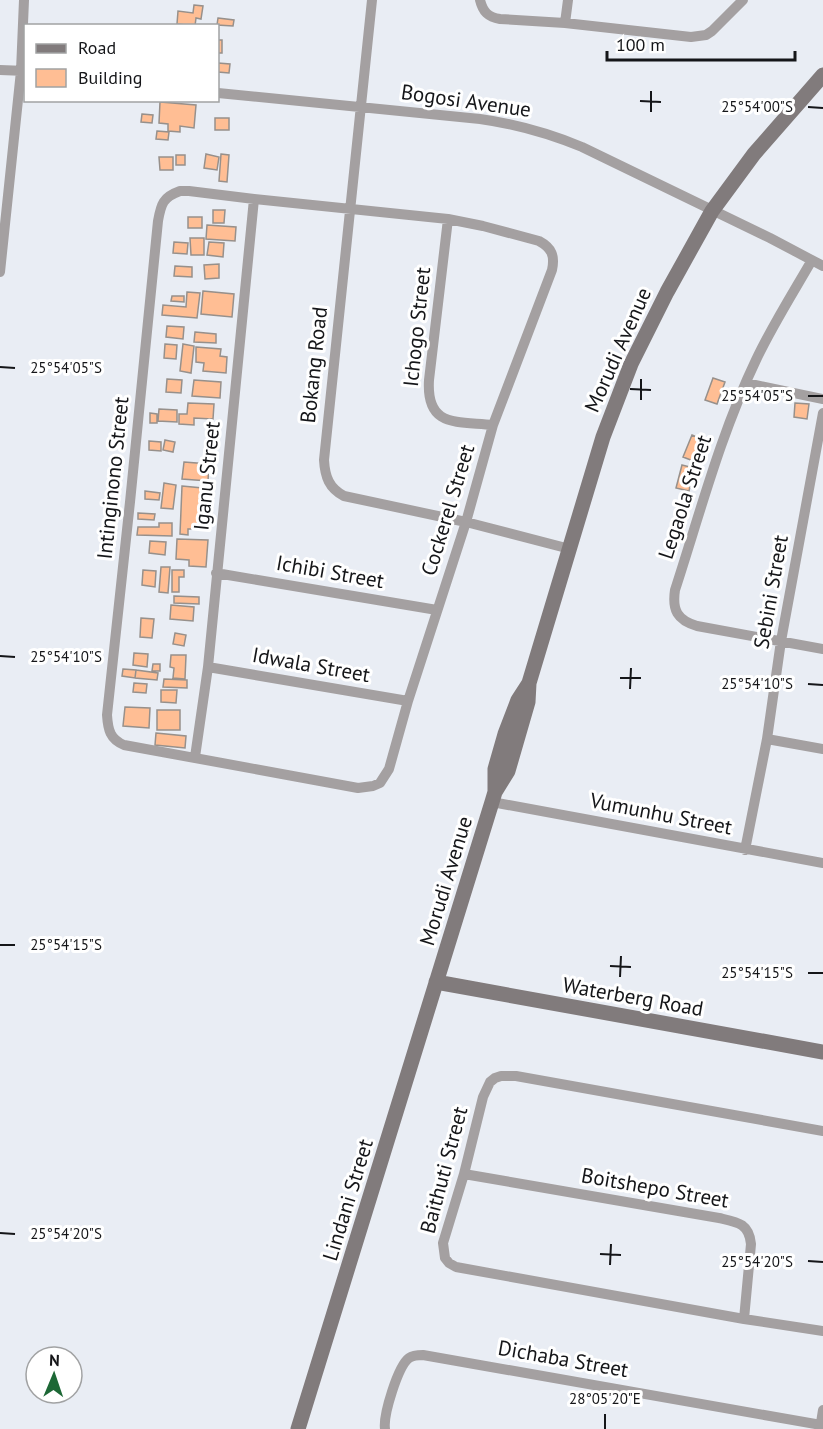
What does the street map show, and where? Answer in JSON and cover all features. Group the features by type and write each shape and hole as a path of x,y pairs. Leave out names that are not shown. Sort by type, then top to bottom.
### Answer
{"street":[{"path":"0,272 23,71 24,0"},
{"name":"Bokang Road","path":"372,0 324,460 327,480 332,488 344,496 466,522 570,549"},
{"path":"480,0 487,15 500,19 565,23 691,37 706,35 712,31 743,0"},
{"path":"565,23 568,0"},
{"path":"0,70 23,71"},
{"name":"Morudi Avenue","path":"436,982 494,797 495,769 505,734 518,700 529,683 603,437 631,364 712,211 754,154 823,75"},
{"name":"Bogosi Avenue","path":"219,93 480,119 543,132 582,147 823,266"},
{"name":"Intinginono Street","path":"380,783 358,788 124,745 112,738 107,725 158,221 162,202 166,197 189,190 448,219 483,225 539,241 550,250"},
{"name":"Iganu Street","path":"195,757 208,667 254,199"},
{"name":"Ichogo Street","path":"448,219 429,380 429,401 442,418 494,425"},
{"name":"Cockerel Street","path":"380,783 389,769 494,425 552,270 554,263 550,250"},
{"name":"Legaola Street","path":"812,260 766,340 726,432 675,590 674,605 682,620 688,624 823,649"},
{"path":"746,383 823,399"},
{"name":"Sebini Street","path":"745,850 767,739 781,641 823,413"},
{"name":"Ichibi Street","path":"216,573 437,610"},
{"name":"Idwala Street","path":"208,667 408,701"},
{"path":"767,739 823,748"},
{"name":"Vumunhu Street","path":"494,797 745,850 823,863"},
{"name":"Waterberg Road","path":"436,982 823,1052"},
{"name":"Lindani Street","path":"298,1429 436,982"},
{"name":"Baithuti Street","path":"823,1131 516,1076 501,1076 490,1082 486,1089 443,1243 445,1258 456,1267 823,1331"},
{"name":"Boitshepo Street","path":"464,1174 719,1218 742,1224 751,1237 752,1244 744,1318"},
{"name":"Dichaba Street","path":"385,1429 386,1412 400,1371 409,1358 423,1354 820,1427"},
{"path":"820,1427 823,1410"}],"building":[{"path":"194,5 203,6 201,19 196,18 195,24 177,24 178,11 193,13"},
{"path":"218,18 234,20 233,26 217,24"},
{"path":"219,40 222,40 222,53 219,53"},
{"path":"219,63 230,64 229,73 219,72"},
{"path":"160,102 196,105 194,128 180,126 180,132 168,131 168,124 159,123"},
{"path":"142,114 153,115 152,123 141,122"},
{"path":"215,118 229,118 229,130 215,130"},
{"path":"157,131 169,132 168,140 156,139"},
{"path":"206,154 219,157 217,170 204,168"},
{"path":"221,154 229,155 227,182 219,181"},
{"path":"176,155 185,155 185,165 176,165"},
{"path":"159,157 173,157 173,170 160,170"},
{"path":"213,210 225,210 224,223 213,223"},
{"path":"188,217 202,217 202,228 188,228"},
{"path":"207,225 236,227 235,241 206,239"},
{"path":"190,238 204,238 204,255 191,255"},
{"path":"174,242 188,243 187,254 173,253"},
{"path":"209,242 224,243 223,257 207,255"},
{"path":"219,264 219,278 205,279 204,265"},
{"path":"175,266 192,267 192,277 174,276"},
{"path":"203,291 234,294 232,317 201,314"},
{"path":"187,292 200,293 197,318 162,315 163,305 186,307"},
{"path":"172,296 184,296 184,302 171,301"},
{"path":"167,326 184,327 183,339 166,337"},
{"path":"195,332 216,334 216,343 194,342"},
{"path":"165,344 177,345 176,359 164,358"},
{"path":"183,344 194,346 191,373 180,371"},
{"path":"196,347 221,349 220,356 227,357 226,373 203,371 204,363 196,362"},
{"path":"713,378 725,382 717,404 705,400"},
{"path":"167,379 182,380 181,393 166,392"},
{"path":"194,380 221,382 220,398 192,396"},
{"path":"188,403 214,404 213,419 194,418 194,425 179,424 179,414 187,414"},
{"path":"795,403 809,404 807,419 794,417"},
{"path":"159,409 177,410 177,422 158,421"},
{"path":"150,413 157,414 157,423 150,423"},
{"path":"692,435 704,440 696,462 683,457"},
{"path":"165,440 175,442 173,452 163,450"},
{"path":"149,441 161,442 161,451 149,450"},
{"path":"184,462 209,464 208,481 182,479"},
{"path":"682,465 694,468 689,491 676,488"},
{"path":"164,483 176,485 173,509 161,508"},
{"path":"182,486 213,489 211,525 199,525 199,529 188,529 188,535 180,534"},
{"path":"145,491 160,493 159,500 145,499"},
{"path":"138,513 155,514 154,520 138,519"},
{"path":"159,523 172,523 172,536 137,535 138,527 159,527"},
{"path":"177,539 208,540 206,567 189,566 189,560 176,559"},
{"path":"150,541 166,542 165,555 149,553"},
{"path":"161,567 170,567 168,593 159,592"},
{"path":"143,570 156,571 155,587 142,585"},
{"path":"172,570 184,570 184,577 179,577 179,592 172,592"},
{"path":"174,596 199,597 199,604 174,603"},
{"path":"171,605 194,607 193,621 170,619"},
{"path":"141,618 154,619 152,638 140,637"},
{"path":"175,633 186,635 184,646 173,644"},
{"path":"134,653 148,654 147,667 133,665"},
{"path":"171,655 186,655 185,679 173,678 174,668 170,667"},
{"path":"153,664 160,664 160,671 152,671"},
{"path":"123,669 136,670 135,678 122,676"},
{"path":"136,670 158,673 157,680 135,678"},
{"path":"164,679 187,680 187,688 163,687"},
{"path":"134,683 147,684 146,693 133,692"},
{"path":"161,690 177,690 176,703 161,702"},
{"path":"125,707 150,708 149,728 123,726"},
{"path":"157,710 180,710 180,730 157,730"},
{"path":"156,733 186,736 185,748 155,745"}]}
